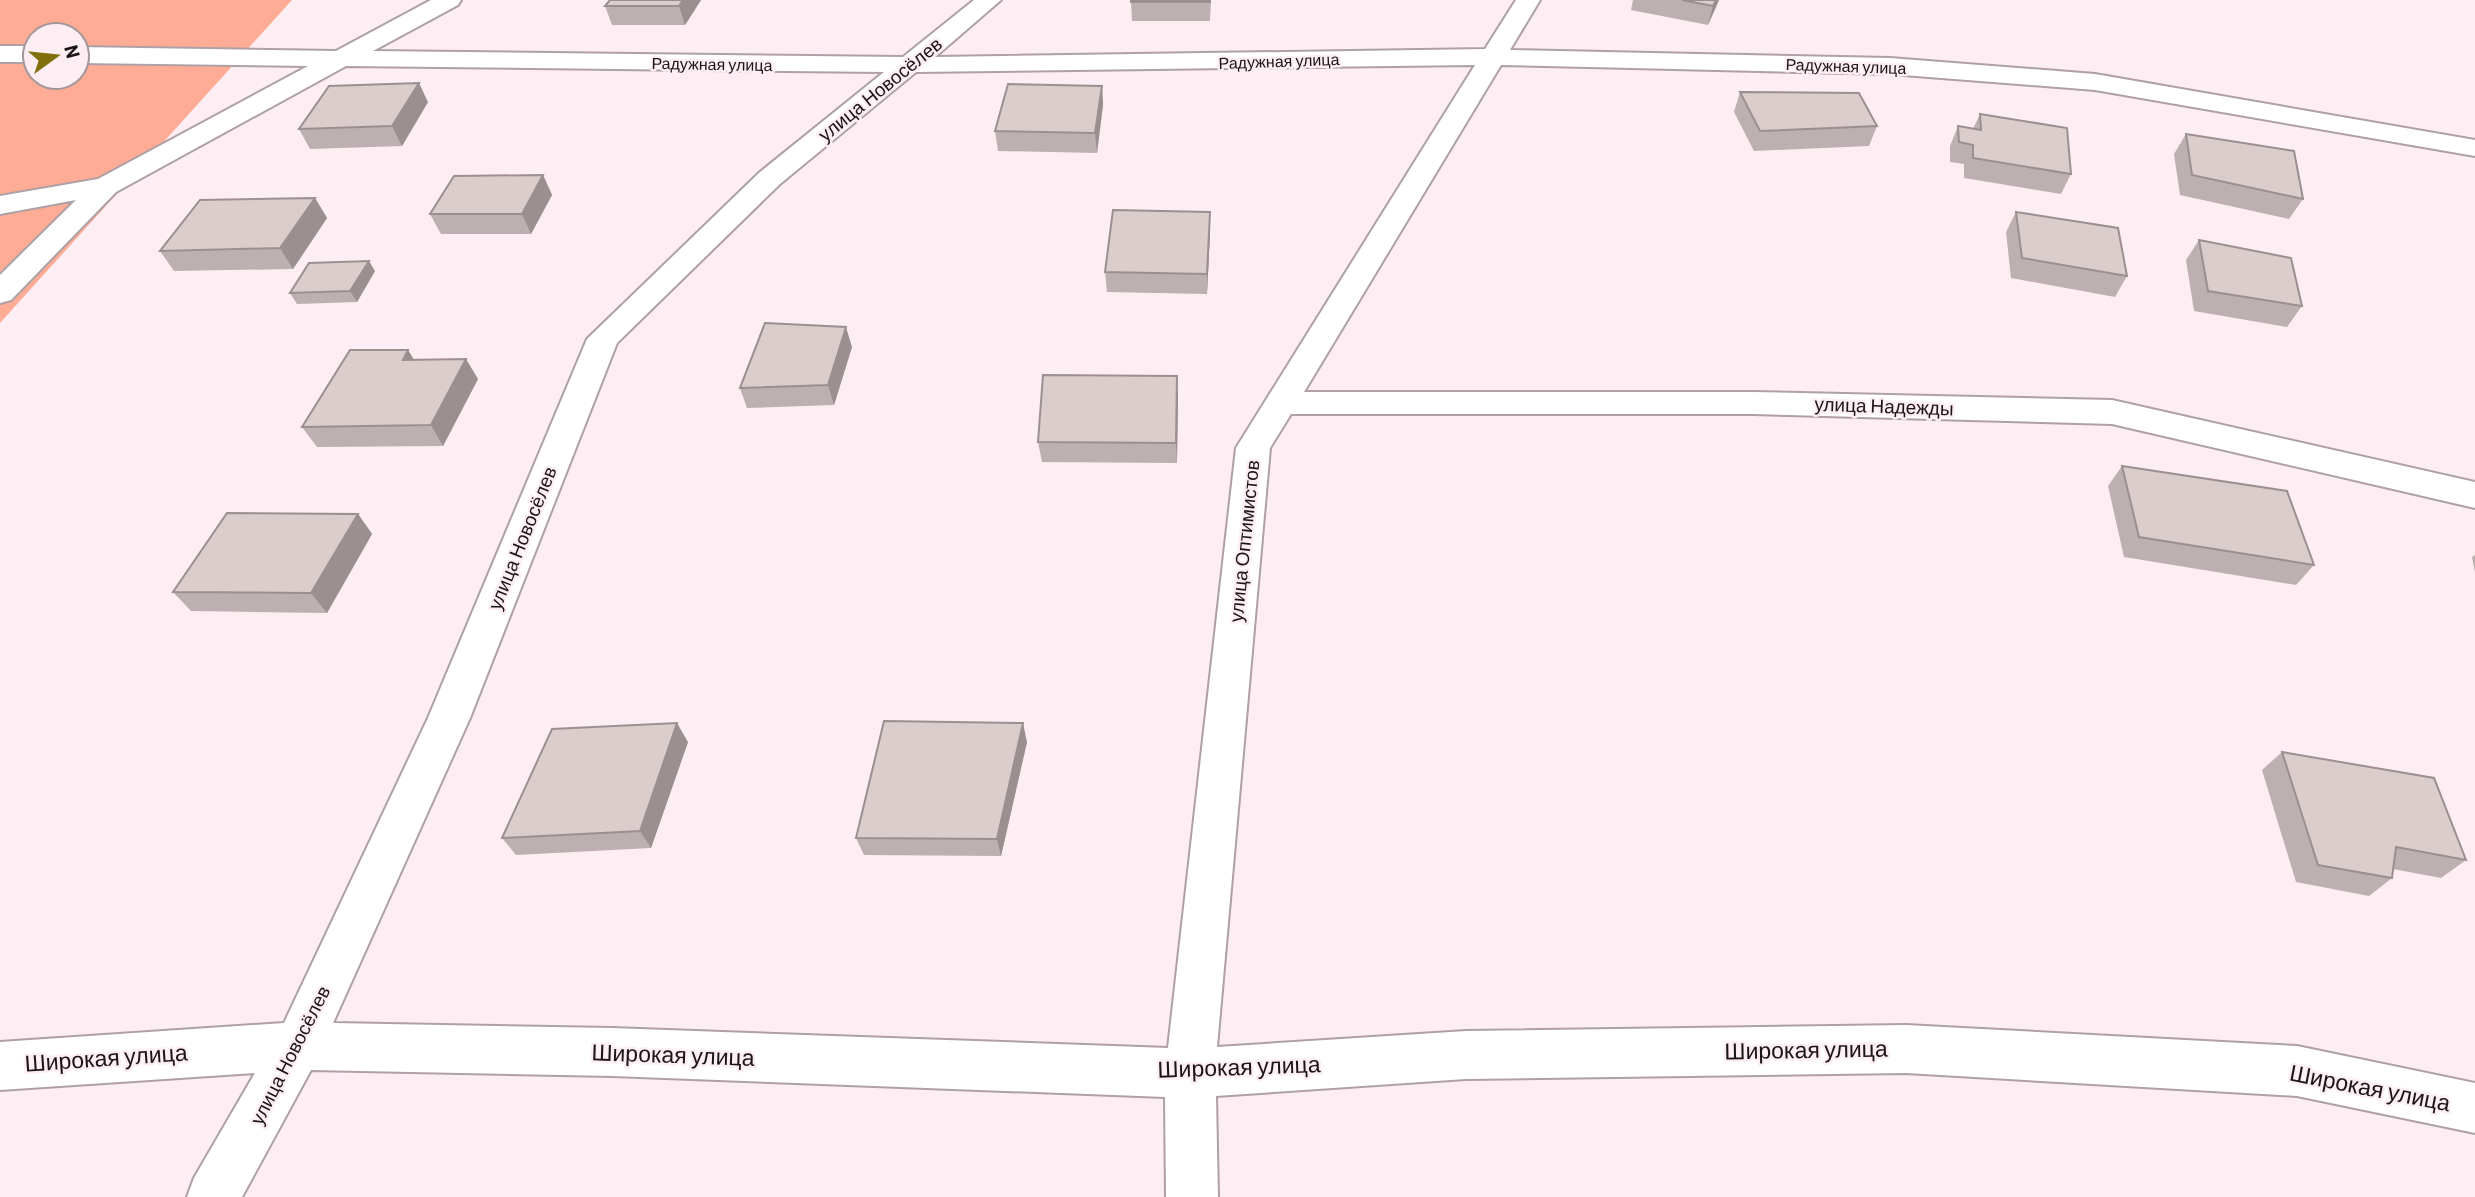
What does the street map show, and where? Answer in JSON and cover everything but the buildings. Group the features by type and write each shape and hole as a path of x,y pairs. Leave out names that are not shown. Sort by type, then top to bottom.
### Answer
{"street":[{"path":"0,293 106,186 449,0"},
{"name":"улица Новосёлев","path":"213,1197 299,1045 449,718 603,339 770,178 989,0"},
{"name":"улица Оптимистов","path":"1192,1197 1190,1073 1253,448 1528,0"},
{"path":"0,54 21,54"},
{"name":"Радужная улица","path":"91,55 788,65 1185,64 1494,57 1890,66 2095,82 2475,148"},
{"path":"0,205 106,186"},
{"name":"улица Надежды","path":"1283,402 1753,402 2112,412 2475,495"},
{"name":"Широкая улица","path":"0,1066 299,1045 612,1052 1190,1073 1466,1055 1906,1049 2297,1071 2475,1108"}],"shaded area":[{"path":"0,0 292,0 0,323"}]}
